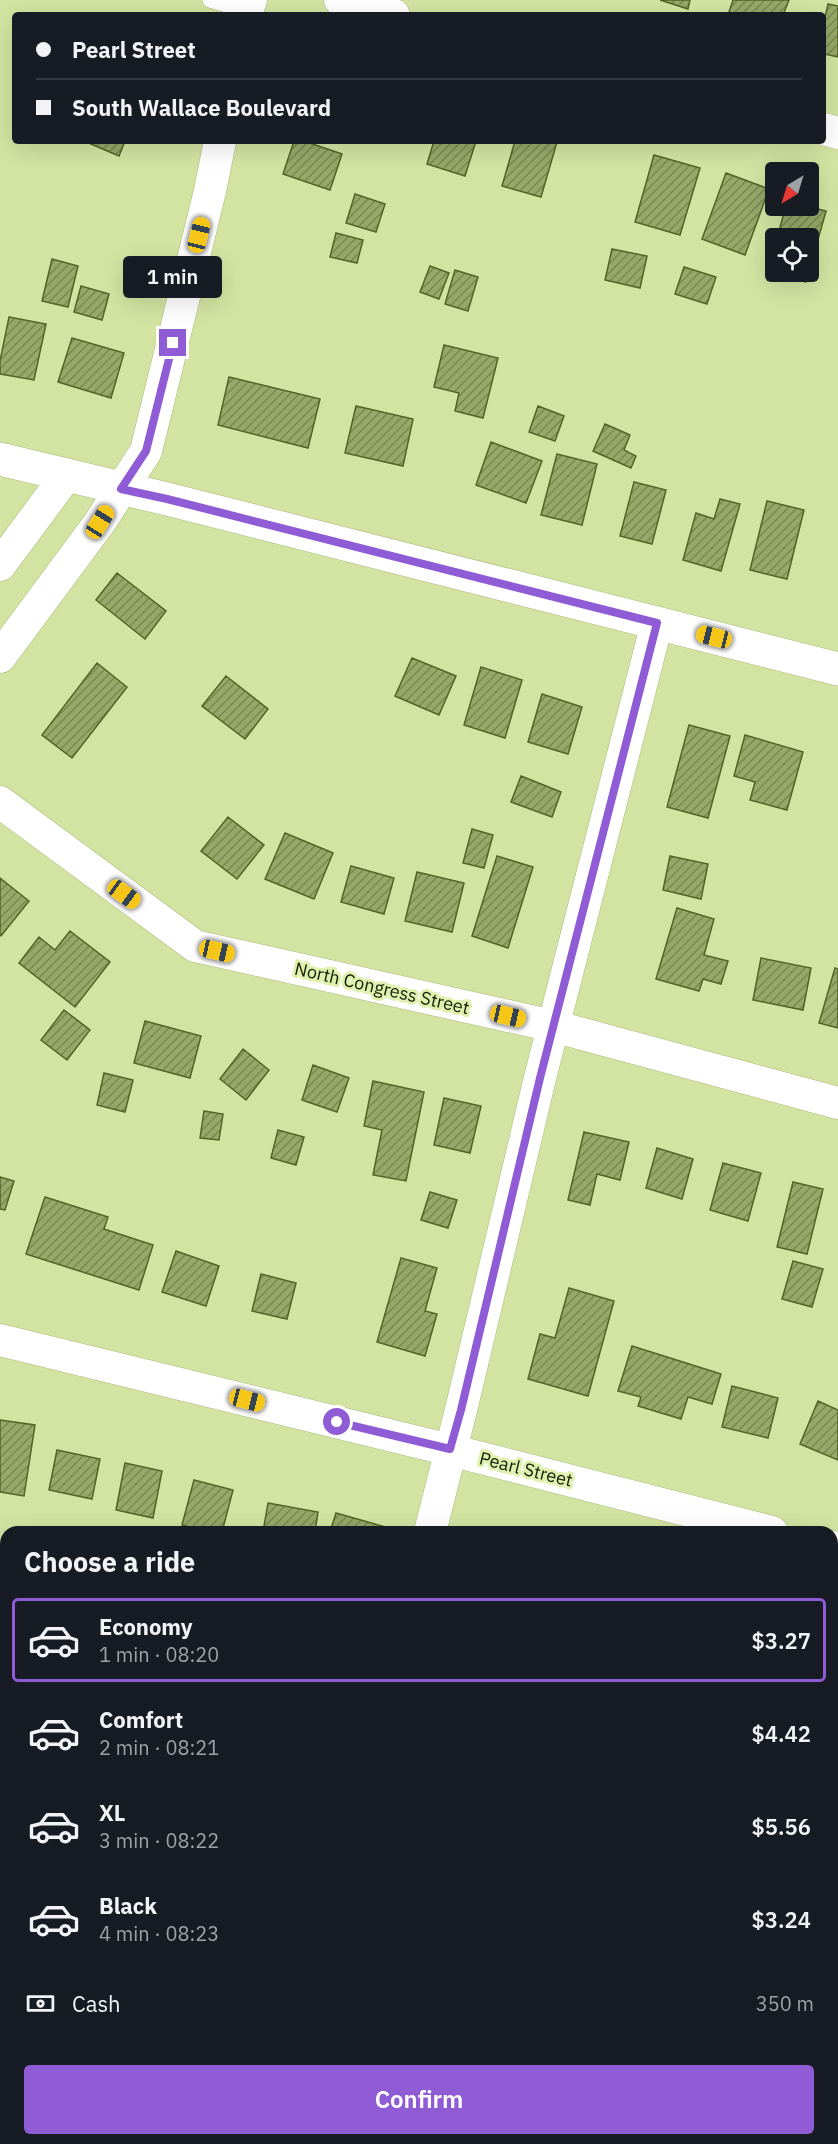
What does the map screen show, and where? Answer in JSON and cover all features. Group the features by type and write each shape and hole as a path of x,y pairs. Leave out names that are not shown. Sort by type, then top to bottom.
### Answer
{"street":[{"path":"340,0 383,12"},
{"path":"0,657 100,522 146,451 219,144"},
{"path":"0,459 838,669"},
{"path":"0,564 66,476"},
{"path":"431,1526 553,1026 657,623"},
{"name":"North Congress Street","path":"0,802 195,946 553,1026 838,1103"},
{"name":"Pearl Street","path":"0,1340 450,1449 749,1526"}],"lane":[{"path":"210,0 248,9"}],"building":[{"path":"660,0 690,0 688,9"},
{"path":"733,0 789,0 784,12 729,12"},
{"path":"828,4 838,6 838,57 826,54"},
{"path":"91,144 124,144 119,156"},
{"path":"293,144 313,144 342,154 330,190 283,174"},
{"path":"433,144 475,144 465,176 427,164"},
{"path":"514,144 556,144 541,197 502,186"},
{"path":"654,155 700,168 680,235 635,222"},
{"path":"726,173 765,188 765,200 745,255 702,239"},
{"path":"355,194 385,204 376,232 346,223"},
{"path":"819,209 826,211 819,236 819,228 780,228 783,216 819,216"},
{"path":"336,233 363,240 357,263 330,257"},
{"path":"612,249 647,256 640,288 605,280"},
{"path":"52,259 78,266 68,307 42,301"},
{"path":"430,266 449,273 439,299 420,292"},
{"path":"684,267 716,277 707,304 675,294"},
{"path":"455,270 478,277 468,311 445,304"},
{"path":"81,286 109,294 102,320 74,312"},
{"path":"9,317 46,324 34,380 0,374 0,361"},
{"path":"72,338 124,353 111,398 58,382"},
{"path":"444,345 498,358 483,418 455,411 459,393 434,387"},
{"path":"229,377 320,399 308,448 218,425"},
{"path":"356,406 413,419 403,466 345,453"},
{"path":"538,406 564,416 555,441 529,432"},
{"path":"605,424 630,435 624,450 636,456 631,468 593,451"},
{"path":"491,442 542,461 526,503 476,485"},
{"path":"557,454 597,464 582,525 541,515"},
{"path":"634,482 666,490 652,544 620,536"},
{"path":"720,499 740,504 721,571 683,560 696,513 714,519"},
{"path":"767,501 804,510 787,579 750,570"},
{"path":"117,573 166,611 145,639 96,600"},
{"path":"412,658 456,676 439,715 395,696"},
{"path":"97,663 127,687 72,758 42,735"},
{"path":"481,667 522,680 505,738 464,725"},
{"path":"226,676 268,709 245,739 202,706"},
{"path":"542,694 582,707 568,754 528,742"},
{"path":"689,725 730,736 708,818 667,807"},
{"path":"745,735 803,752 787,810 750,800 755,782 734,776"},
{"path":"521,776 561,792 552,817 511,802"},
{"path":"228,817 264,845 237,879 201,851"},
{"path":"472,829 493,835 484,868 463,863"},
{"path":"285,833 333,853 314,899 265,879"},
{"path":"497,856 533,867 508,948 472,936"},
{"path":"670,856 708,864 701,899 663,890"},
{"path":"351,866 394,878 384,914 341,902"},
{"path":"417,872 464,883 452,932 405,921"},
{"path":"0,878 29,901 1,936 0,935"},
{"path":"677,908 714,919 704,955 728,961 721,984 703,979 699,991 656,979"},
{"path":"70,931 110,962 75,1007 19,963 39,937 55,950"},
{"path":"761,958 811,968 803,1010 753,1000"},
{"path":"835,968 838,969 838,1028 819,1023"},
{"path":"64,1010 90,1030 67,1060 41,1040"},
{"path":"145,1021 201,1036 190,1078 134,1063"},
{"path":"243,1049 269,1070 246,1100 220,1079"},
{"path":"313,1065 349,1078 337,1112 302,1100"},
{"path":"104,1073 133,1080 125,1112 97,1105"},
{"path":"373,1081 424,1092 406,1181 373,1175 382,1130 364,1126"},
{"path":"444,1098 481,1106 470,1153 434,1145"},
{"path":"204,1111 223,1114 219,1140 200,1138"},
{"path":"278,1130 304,1137 296,1165 271,1158"},
{"path":"584,1132 629,1142 620,1180 597,1174 590,1205 568,1200"},
{"path":"657,1148 693,1159 682,1199 646,1188"},
{"path":"723,1163 761,1173 748,1221 710,1210"},
{"path":"0,1177 14,1181 5,1210 0,1209"},
{"path":"793,1182 823,1189 807,1254 777,1247"},
{"path":"430,1192 457,1200 448,1228 421,1220"},
{"path":"45,1197 108,1217 104,1229 153,1245 139,1290 26,1254"},
{"path":"176,1251 219,1266 206,1306 162,1292"},
{"path":"401,1258 437,1268 425,1311 437,1314 425,1356 377,1342"},
{"path":"793,1261 823,1269 812,1307 782,1299"},
{"path":"261,1274 296,1283 287,1319 252,1311"},
{"path":"569,1288 614,1301 588,1396 528,1379 540,1334 555,1338"},
{"path":"632,1346 721,1374 712,1404 688,1397 681,1419 638,1406 641,1397 618,1391"},
{"path":"732,1386 778,1398 768,1438 722,1427"},
{"path":"818,1401 838,1410 838,1460 800,1444"},
{"path":"0,1420 35,1425 24,1496 0,1492"},
{"path":"57,1450 100,1459 92,1499 49,1490"},
{"path":"125,1463 162,1471 153,1518 116,1510"},
{"path":"194,1480 233,1490 224,1526 182,1525"},
{"path":"268,1503 318,1512 316,1526 264,1526"},
{"path":"336,1513 382,1526 332,1526"}],"route":[{"path":"173,343 146,451 121,489 657,623 553,1026 450,1449 337,1422"}]}
